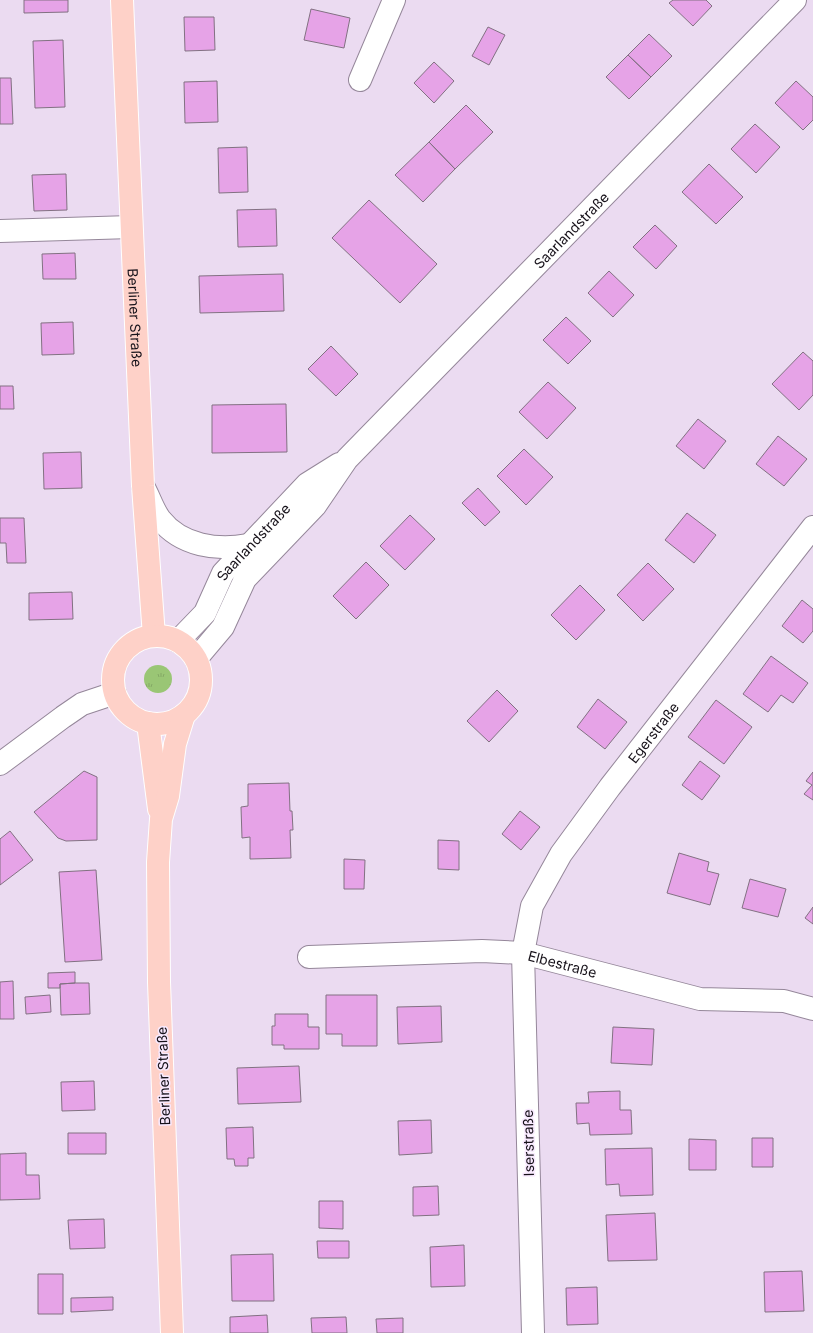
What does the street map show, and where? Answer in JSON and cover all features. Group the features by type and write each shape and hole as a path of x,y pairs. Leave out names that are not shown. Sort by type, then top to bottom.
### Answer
{"main road":[{"name":"Berliner Straße","path":"122,0 143,486 154,636"},
{"path":"154,636 166,636 178,641 188,648 196,659 201,670 202,683 199,695 193,706 184,715 173,721 160,724 148,723 137,719 127,712 115,693 113,680 115,667 121,655 130,645 141,639 154,636"},
{"name":"Berliner Straße","path":"172,1333 159,974 158,862 162,819 168,796 176,744 184,715"},
{"name":"Berliner Straße","path":"148,723 157,796 162,819"}],"street":[{"path":"360,80 394,0"},
{"name":"Saarlandstraße","path":"196,659 223,627 246,579 315,506 347,459 794,0"},
{"path":"0,231 131,227"},
{"name":"Saarlandstraße","path":"178,641 205,613 223,573 248,545 307,484 347,459"},
{"path":"143,486 160,519 174,532 194,543 215,548 234,548 248,545"},
{"name":"Egerstraße","path":"523,953 532,906 561,854 614,781 813,527"},
{"path":"0,764 82,704 115,693"},
{"name":"Elbestraße","path":"309,957 482,951 523,953 700,999 784,1001 813,1009"},
{"name":"Iserstraße","path":"523,953 533,1333"}],"green space":[{"path":"158,665 168,669 172,679 168,689 158,693 148,689 144,679 148,669"}],"building":[{"path":"24,0 68,0 68,12 24,13"},
{"path":"673,0 706,0 712,6 693,26 669,3"},
{"path":"311,9 350,18 344,48 304,40"},
{"path":"184,17 214,17 215,50 185,51"},
{"path":"488,27 505,35 489,65 472,56"},
{"path":"649,34 672,56 651,77 628,55"},
{"path":"63,40 65,107 35,108 33,41"},
{"path":"628,55 651,77 629,99 606,77"},
{"path":"434,62 454,81 434,103 414,83"},
{"path":"0,78 11,78 13,124 0,124"},
{"path":"217,81 218,122 185,123 184,82"},
{"path":"796,81 813,97 813,120 803,130 775,103"},
{"path":"466,105 493,132 455,169 429,142"},
{"path":"755,124 780,147 756,173 731,149"},
{"path":"429,142 455,169 423,202 395,175"},
{"path":"247,147 248,192 219,193 218,148"},
{"path":"709,164 743,197 716,224 682,192"},
{"path":"66,174 67,210 34,211 32,175"},
{"path":"369,200 437,264 400,303 332,238"},
{"path":"276,209 277,246 238,247 237,210"},
{"path":"655,225 677,246 656,269 633,247"},
{"path":"75,253 76,279 43,279 42,254"},
{"path":"609,271 634,295 613,317 588,293"},
{"path":"283,274 284,311 200,313 199,276"},
{"path":"566,317 591,341 568,364 543,340"},
{"path":"73,322 74,354 42,355 41,323"},
{"path":"331,346 358,374 336,396 308,369"},
{"path":"803,352 813,361 813,395 799,410 772,384"},
{"path":"548,382 576,408 547,439 519,412"},
{"path":"0,386 13,386 14,409 0,409"},
{"path":"286,404 287,452 212,453 212,405"},
{"path":"698,419 726,441 704,469 676,446"},
{"path":"778,436 807,459 784,486 756,464"},
{"path":"524,449 553,477 526,505 497,476"},
{"path":"81,452 82,488 44,489 43,453"},
{"path":"478,488 500,512 485,526 462,503"},
{"path":"687,513 716,535 694,563 665,540"},
{"path":"410,515 435,539 405,570 380,546"},
{"path":"0,518 24,518 26,563 7,563 6,543 0,543"},
{"path":"366,562 389,585 356,619 333,596"},
{"path":"648,563 674,589 643,621 617,595"},
{"path":"580,585 605,610 576,640 551,615"},
{"path":"72,592 73,619 29,620 29,593"},
{"path":"802,600 813,609 813,631 803,643 782,626"},
{"path":"771,656 808,683 793,703 781,695 768,712 743,694"},
{"path":"497,690 518,711 489,742 467,721"},
{"path":"598,699 627,722 605,749 577,727"},
{"path":"716,700 752,727 724,764 688,737"},
{"path":"700,761 720,776 702,800 682,785"},
{"path":"84,771 97,777 97,840 66,841 58,838 34,812"},
{"path":"813,772 813,800 804,794 812,785 806,781"},
{"path":"289,783 290,811 292,811 293,830 290,830 291,858 250,859 250,837 242,838 241,807 248,806 248,784"},
{"path":"520,811 540,827 521,850 502,834"},
{"path":"10,831 33,860 0,885 0,839"},
{"path":"438,840 459,841 459,870 438,869"},
{"path":"679,853 709,862 707,871 719,874 710,905 667,893"},
{"path":"344,859 365,860 364,889 344,889"},
{"path":"96,870 102,960 65,962 59,872"},
{"path":"750,879 786,889 778,917 742,908"},
{"path":"813,907 813,924 805,918"},
{"path":"75,972 75,983 60,984 60,988 48,988 48,973"},
{"path":"13,981 14,1019 0,1019 0,982"},
{"path":"89,983 90,1014 61,1015 60,984"},
{"path":"50,995 51,1012 26,1014 25,997"},
{"path":"326,995 377,995 377,1046 342,1046 342,1034 326,1034"},
{"path":"441,1006 442,1042 398,1044 397,1007"},
{"path":"275,1014 308,1014 308,1027 319,1027 319,1049 284,1049 284,1045 272,1045 272,1026 275,1026"},
{"path":"613,1027 654,1029 652,1065 611,1063"},
{"path":"299,1066 301,1102 238,1104 237,1068"},
{"path":"94,1081 95,1110 62,1111 61,1082"},
{"path":"620,1091 620,1110 631,1110 632,1134 590,1135 589,1123 577,1124 576,1103 589,1103 588,1092"},
{"path":"431,1120 432,1153 399,1155 398,1121"},
{"path":"253,1127 254,1158 248,1158 248,1166 235,1166 234,1159 227,1159 226,1128"},
{"path":"68,1133 106,1133 106,1154 68,1154"},
{"path":"752,1138 773,1138 773,1167 752,1167"},
{"path":"689,1139 716,1140 716,1170 689,1170"},
{"path":"652,1148 653,1195 620,1196 619,1184 606,1185 605,1149"},
{"path":"26,1153 26,1175 39,1175 40,1199 0,1200 0,1154"},
{"path":"438,1186 439,1215 413,1216 413,1187"},
{"path":"319,1201 343,1201 343,1229 319,1228"},
{"path":"655,1213 657,1260 608,1261 606,1215"},
{"path":"104,1219 105,1248 70,1249 68,1220"},
{"path":"317,1241 349,1241 349,1258 318,1258"},
{"path":"464,1245 465,1286 431,1287 430,1247"},
{"path":"273,1254 274,1301 232,1301 231,1255"},
{"path":"802,1271 804,1311 765,1312 764,1272"},
{"path":"38,1274 63,1274 63,1314 38,1314"},
{"path":"597,1287 598,1324 567,1325 566,1288"},
{"path":"113,1297 113,1310 71,1312 71,1298"},
{"path":"267,1315 268,1333 230,1333 230,1317"},
{"path":"346,1317 347,1333 312,1333 311,1318"},
{"path":"403,1318 403,1333 377,1333 376,1319"}]}
